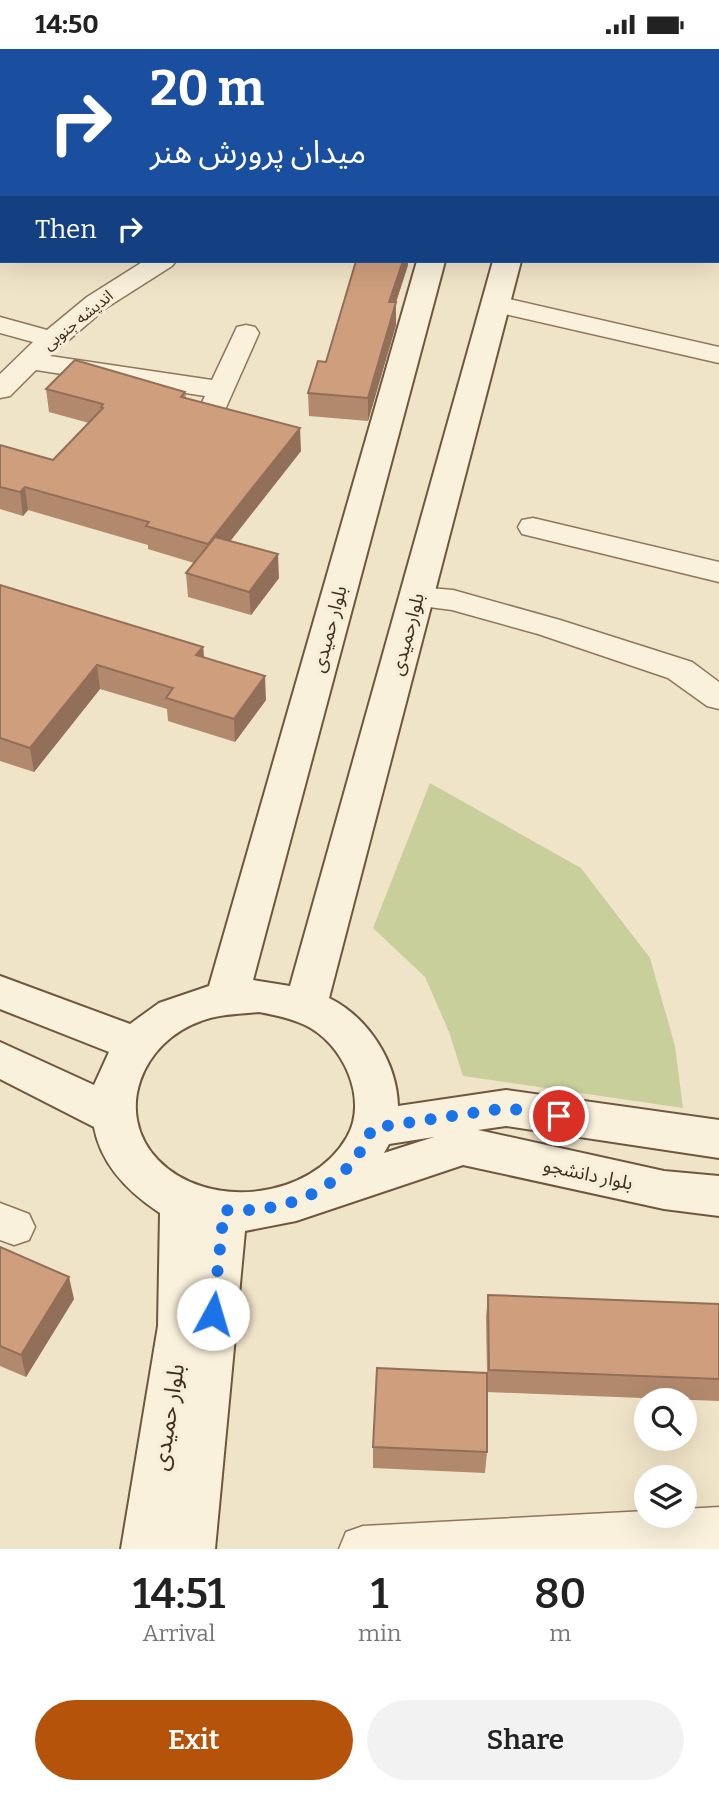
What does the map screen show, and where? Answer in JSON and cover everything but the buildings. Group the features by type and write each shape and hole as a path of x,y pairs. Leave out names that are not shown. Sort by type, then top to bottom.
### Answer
{"street":[{"name":"اندیشه جنوبی","path":"0,390 51,339 139,272 159,263"},
{"name":"بلوار حمیدی","path":"227,997 430,263"},
{"name":"بلوارحمیدی","path":"305,1008 507,263"},
{"path":"496,304 719,355"},
{"path":"0,325 51,339"},
{"path":"210,415 246,333"},
{"path":"29,361 222,390"},
{"path":"533,527 719,572"},
{"path":"417,597 453,600 549,627 715,682"},
{"path":"0,992 138,1045"},
{"path":"259,996 289,1001 305,1008 327,1017 356,1042 374,1075 377,1111 372,1128 365,1147 338,1179 299,1201 253,1212 203,1205 164,1193 132,1166 114,1132 112,1095 125,1060 150,1030 186,1009 227,997 259,996"},
{"path":"0,1059 114,1116"},
{"path":"372,1128 506,1108 719,1139"},
{"name":"بلوار دانشجو","path":"299,1201 463,1146 664,1190 719,1196"},
{"name":"بلوار حمیدی","path":"147,1549 203,1205"},
{"name":"بلوار حمیدی","path":"189,1549 203,1205"},
{"path":"363,1549 719,1530"}],"green space":[{"path":"430,783 581,868 650,958 675,1046 683,1108 463,1076 449,1032 425,977 373,928"}],"route":[{"path":"213,1314 224,1210 253,1212 299,1201 338,1179 365,1147 372,1128 506,1108 559,1116"}]}
